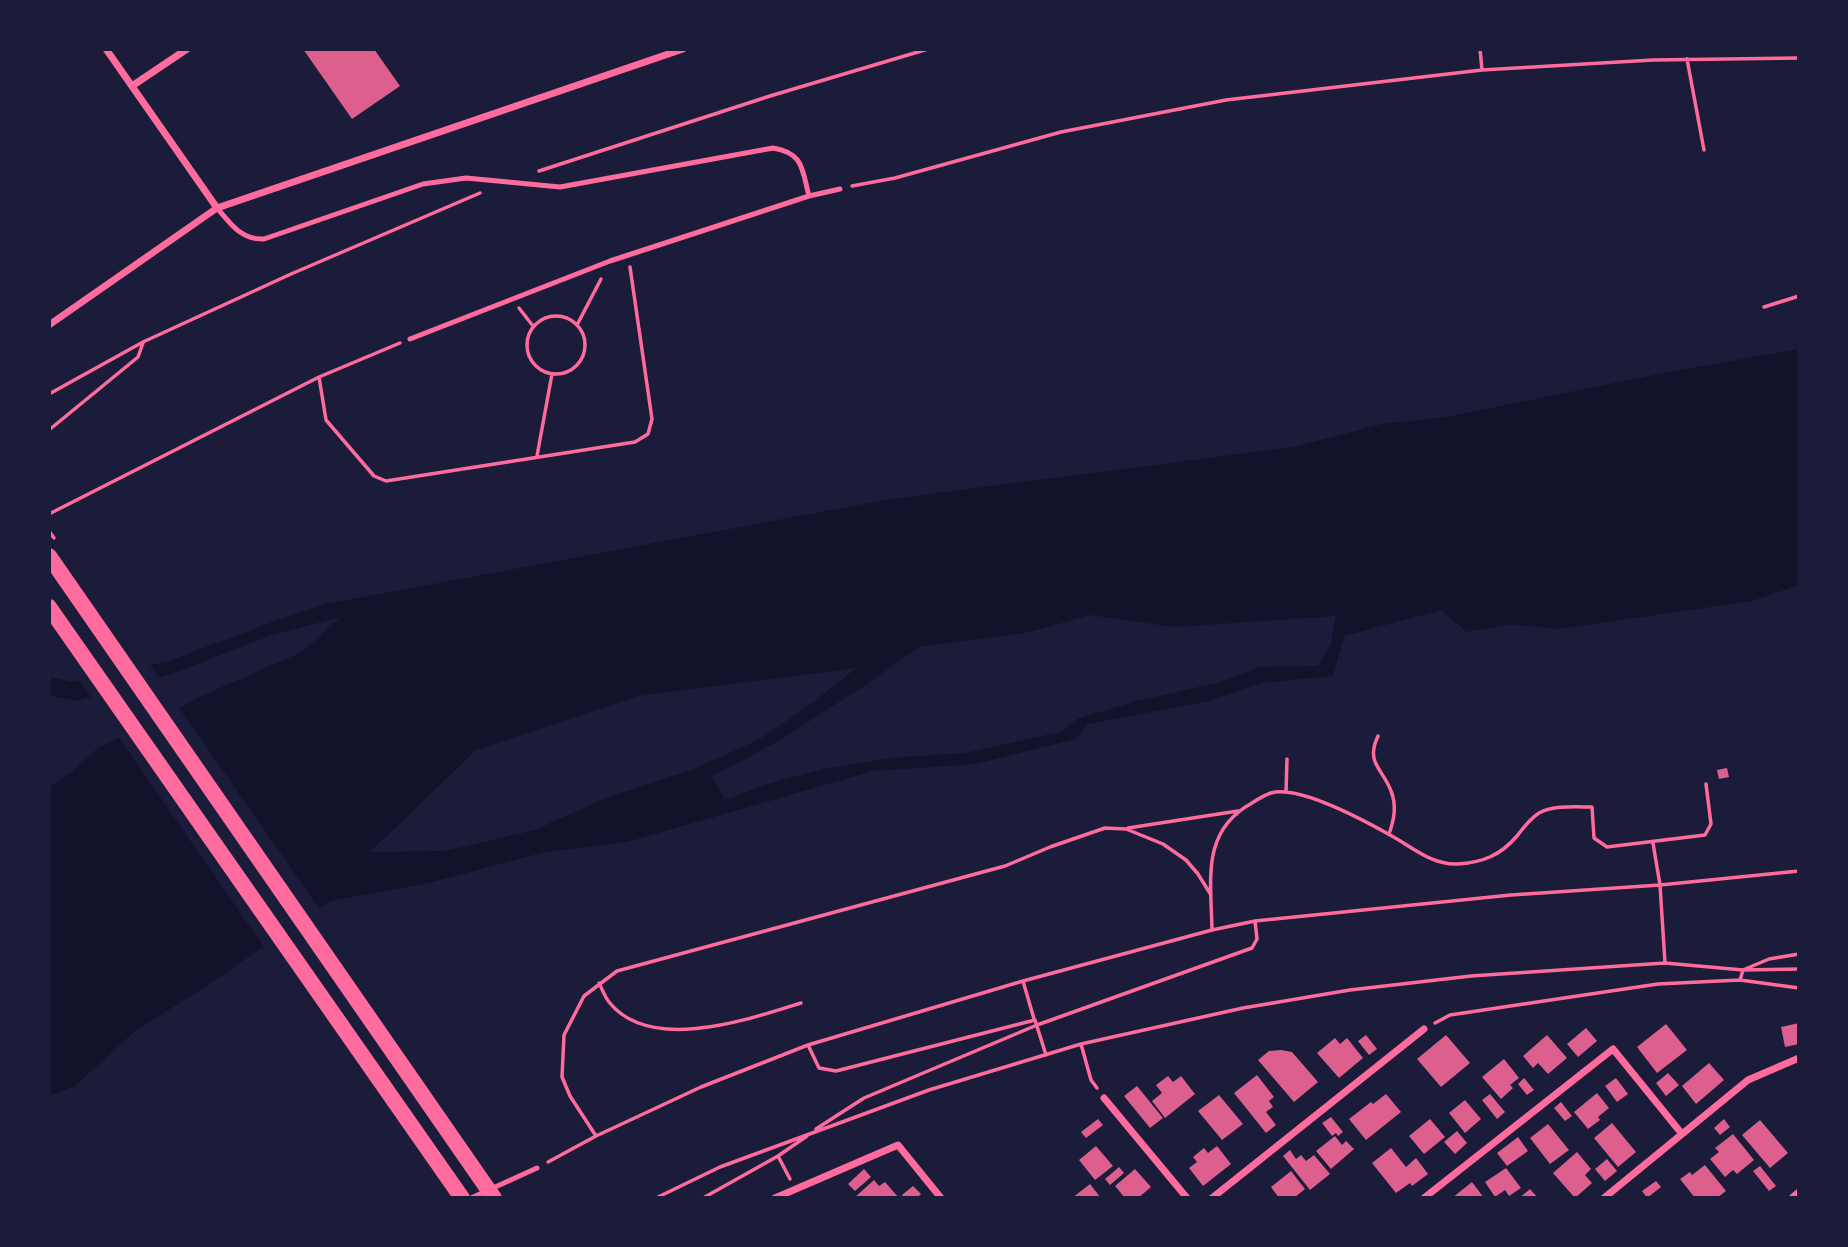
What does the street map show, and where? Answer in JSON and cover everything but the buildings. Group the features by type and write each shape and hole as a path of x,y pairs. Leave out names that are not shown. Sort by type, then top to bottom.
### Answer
{"main road":[{"path":"49,556 494,1198"},
{"path":"49,607 462,1198"}],"street":[{"path":"106,49 217,208"},
{"path":"132,86 187,49"},
{"path":"49,325 217,208 683,49"},
{"path":"1212,1198 1424,1029"},
{"path":"1424,1198 1613,1049 1682,1135"},
{"path":"1604,1198 1748,1080 1797,1061"},
{"path":"1104,1098 1187,1198"},
{"path":"777,1198 898,1145 941,1198"},
{"path":"1792,1198 1799,1192"}],"lane":[{"path":"217,208 239,233 254,239 264,239 423,184 466,178 509,181 540,187 579,185 773,148 795,155 800,162 809,196"},
{"path":"410,339 610,261 809,196 840,189"},
{"path":"471,1198 537,1168"}],"path":[{"path":"49,394 143,342 290,274 509,181 770,96 928,49"},
{"path":"1480,49 1482,70"},
{"path":"840,189 895,178 1061,132 1226,100 1482,70 1687,59 1799,58"},
{"path":"1687,59 1704,150"},
{"path":"320,377 326,420 380,480 635,442 642,439 652,426 628,255"},
{"path":"578,325 610,261"},
{"path":"1764,307 1799,296"},
{"path":"511,298 533,326"},
{"path":"550,316 560,316 578,325 585,344 579,363 572,370 552,374 536,367 527,352 526,343 533,326 550,316"},
{"path":"49,514 320,377 410,339"},
{"path":"49,430 138,357 143,349 143,342"},
{"path":"537,456 552,374"},
{"path":"1378,736 1372,748 1375,763 1391,790 1394,804 1395,816 1390,834"},
{"path":"1286,792 1287,759"},
{"path":"1212,930 1211,858 1217,839 1224,824 1240,810 1272,792 1303,794 1390,834 1428,858 1454,864 1483,861 1510,844 1539,813 1562,808 1592,807 1594,838 1607,846 1653,843 1705,835 1711,824 1706,784"},
{"path":"596,1136 570,1096 562,1077 564,1035 584,996 617,971 1005,866 1105,828 1126,829 1240,810"},
{"path":"1126,829 1163,845 1186,860 1211,895"},
{"path":"1653,843 1660,885 1665,963"},
{"path":"537,1168 596,1136 701,1087 808,1045 1023,981 1212,930 1255,921 1511,894 1660,885 1799,871"},
{"path":"703,1198 778,1156 864,1098 1037,1026 1252,948 1257,939 1255,921"},
{"path":"1743,970 1769,959 1799,954"},
{"path":"656,1198 720,1167 929,1090 1081,1044 1243,1008 1350,990 1471,976 1665,963 1743,970 1799,969"},
{"path":"1740,980 1743,970"},
{"path":"1424,1029 1450,1015 1658,984 1740,980 1799,988"},
{"path":"1023,981 1046,1055"},
{"path":"599,983 609,1002 622,1014 644,1025 671,1029 738,1023 801,1003"},
{"path":"808,1045 819,1068 836,1071 1035,1020"},
{"path":"1081,1044 1091,1080"},
{"path":"778,1156 795,1189"}],"shaded area":[{"path":"1799,349 1799,585 1752,601 1559,629 1511,624 1467,632 1441,610 1344,636 1333,676 1261,683 1209,701 1088,724 1076,739 975,764 873,771 627,842 545,852 429,883 330,901 208,985 135,1031 75,1086 49,1096 49,787 72,772 98,748 204,695 302,652 341,617 272,635 174,673 77,701 49,695 49,677 73,682 169,661 326,604 891,499 1294,447 1382,424 1447,417","holes":["1090,615 1174,627 1336,616 1331,644 1318,666 1259,667 1217,683 1133,702 1077,719 1061,732 965,753 890,758 824,769 771,783 725,800 712,776 775,743 919,647 1030,632","856,668 815,701 760,739 694,769 606,798 535,830 445,851 370,852 476,750 638,696"]}],"pier":[{"path":"148,662 161,681 93,700 77,678"},
{"path":"177,705 321,911 266,950 117,735"}]}
